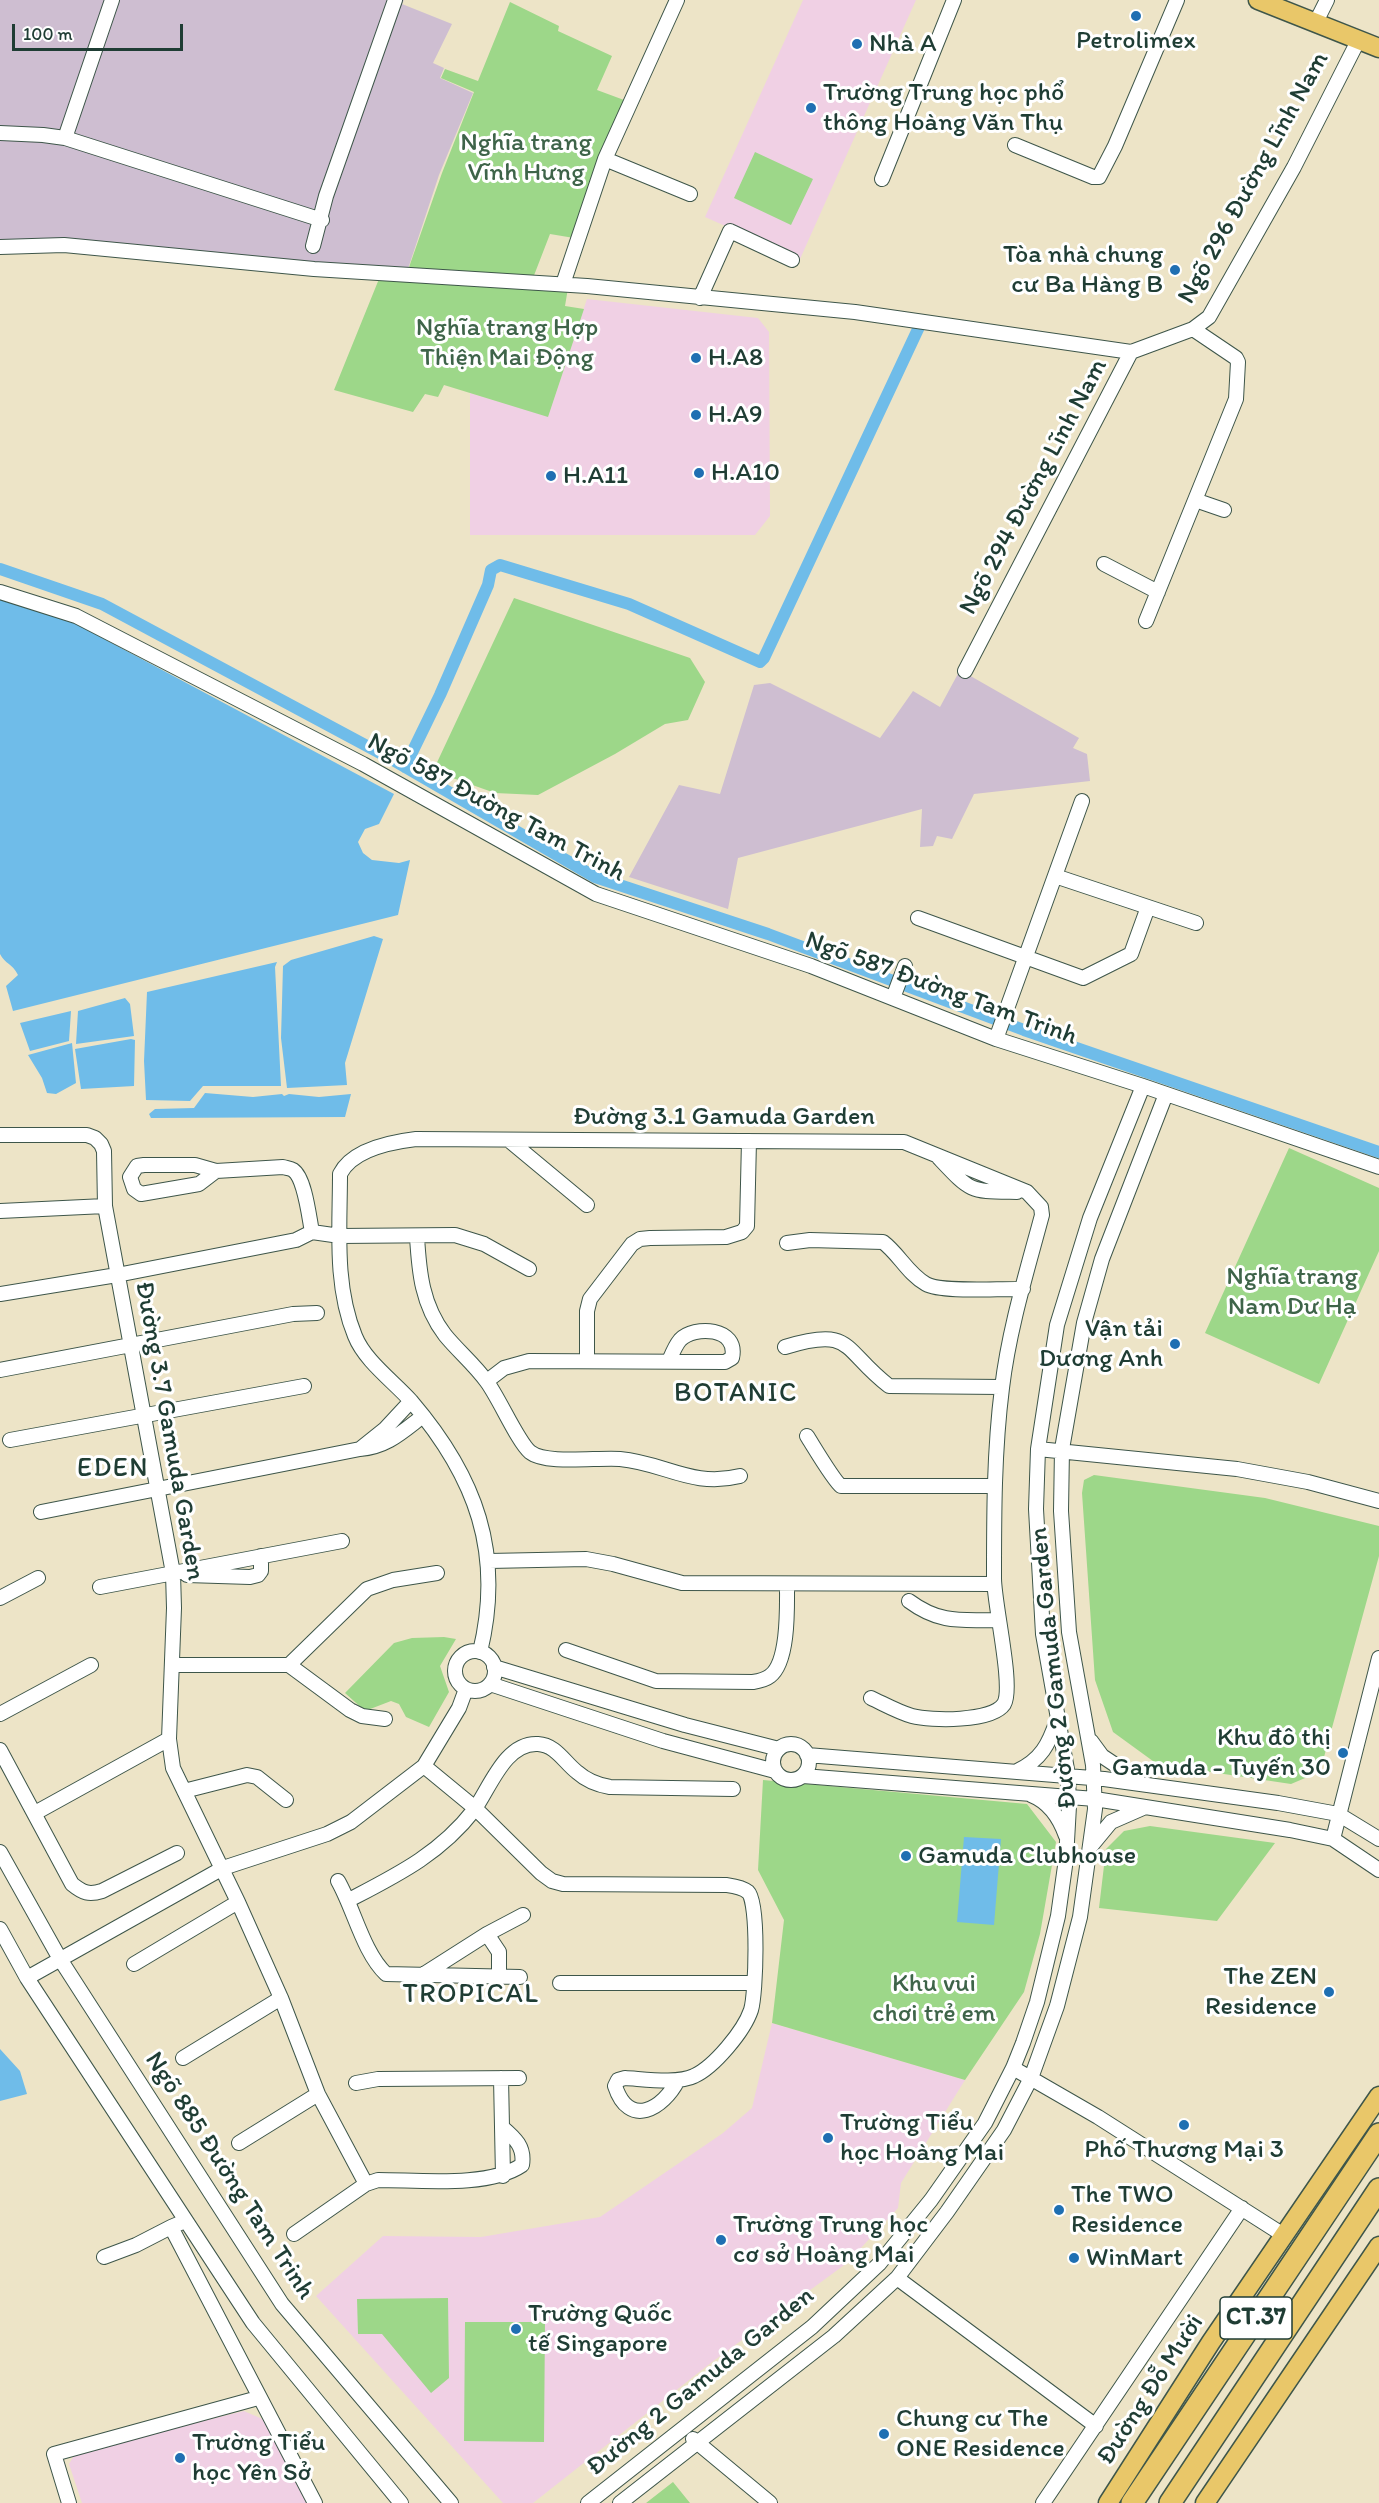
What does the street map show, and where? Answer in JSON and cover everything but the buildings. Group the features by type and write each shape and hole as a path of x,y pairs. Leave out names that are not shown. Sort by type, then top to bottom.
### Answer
{"highway":[{"name":"CT.37","path":"1132,2503 1379,2134"},
{"name":"CT.37","path":"1170,2503 1379,2189"}],"main road":[{"path":"1258,0 1379,48"},
{"name":"Đường Đỗ Mười","path":"1108,2503 1211,2342 1379,2096"},
{"path":"1205,2503 1379,2246"}],"street":[{"path":"65,138 112,0"},
{"path":"313,246 326,196 395,0"},
{"path":"563,284 605,159 677,0"},
{"path":"882,179 954,0"},
{"path":"1015,145 1093,177 1099,177 1115,146 1177,0"},
{"path":"1316,22 1327,0"},
{"name":"Ngõ 296 Đường Lĩnh Nam","path":"1146,621 1236,399 1238,362 1232,354 1193,329 1209,317 1294,167 1359,39"},
{"path":"0,134 65,138 321,220"},
{"path":"605,159 690,194"},
{"path":"700,298 730,231 792,260"},
{"path":"0,247 64,245 314,269 563,284 855,312 1131,352"},
{"name":"Ngõ 294 Đường Lĩnh Nam","path":"965,671 1131,352 1193,329"},
{"path":"1195,500 1224,510"},
{"path":"1104,564 1158,592"},
{"name":"Ngõ 587 Đường Tam Trinh","path":"0,592 76,616 363,764 596,894 894,994 1154,1090 1379,1167"},
{"path":"998,1033 1082,801"},
{"path":"1055,876 1196,923"},
{"path":"918,918 1083,978 1131,954 1148,907"},
{"path":"894,994 904,970"},
{"name":"Đường 2 Gamuda Garden","path":"588,2503 820,2320 879,2264 931,2200 985,2122 1013,2068 1037,2002 1058,1916 1068,1841 1068,1775 1043,1634 1039,1583 1036,1501 1038,1449 1057,1325 1090,1218 1133,1111 1154,1090"},
{"name":"Đường 2 Gamuda Garden","path":"620,2503 834,2336 897,2278 947,2212 1004,2130 1031,2078 1057,2006 1080,1917 1091,1847 1095,1800 1088,1737 1069,1632 1061,1510 1062,1449 1084,1323 1102,1259 1156,1119 1154,1090"},
{"path":"1133,1111 1156,1119"},
{"name":"Đường 3.7 Gamuda Garden","path":"0,1135 87,1135 95,1138 104,1151 105,1206 173,1573 173,1665 169,1739 173,1768 223,1868 281,1998 318,2094 366,2184"},
{"name":"Đường 3.1 Gamuda Garden","path":"480,1652 486,1628 489,1561 473,1495 448,1449 411,1401 368,1355 356,1338 340,1277 340,1174 344,1167 355,1158 395,1141 416,1139 904,1142 1026,1192 1041,1207 1042,1215 1002,1387 994,1486 994,1584 1007,1684 1004,1703 999,1710 975,1718 920,1717 911,1716 871,1698"},
{"path":"510,1141 587,1205"},
{"path":"587,1361 587,1311 590,1299 632,1244 640,1239 650,1238 726,1238 742,1232 747,1226 749,1142"},
{"path":"216,1171 200,1184 141,1194 134,1189 129,1177 137,1166 144,1165 195,1166 216,1171 283,1167 293,1170 299,1177 303,1188 312,1232"},
{"path":"0,1211 105,1206"},
{"path":"0,1293 117,1275 296,1240 312,1232 340,1236 454,1235 469,1238 530,1269"},
{"path":"417,1236 419,1271 432,1314 445,1334 487,1381 529,1451 545,1458 635,1460 695,1479 727,1480 740,1476"},
{"path":"787,1243 810,1240 882,1242 891,1248 916,1276 936,1287 1023,1289"},
{"path":"0,1370 293,1314 317,1314"},
{"path":"785,1347 813,1339 834,1339 845,1344 889,1386 1002,1387"},
{"path":"487,1381 504,1368 529,1361 669,1361"},
{"path":"10,1440 304,1386"},
{"path":"360,1449 380,1433 411,1401"},
{"path":"41,1512 360,1449 377,1448 392,1440 423,1416"},
{"path":"807,1436 827,1464 836,1482 841,1486 994,1486"},
{"path":"1038,1449 1062,1449 1237,1469 1308,1482 1379,1501"},
{"path":"100,1587 342,1540"},
{"path":"489,1561 586,1559 682,1583 994,1584"},
{"path":"289,1665 366,1589 393,1580 437,1573"},
{"path":"0,1598 38,1578"},
{"path":"566,1650 656,1681 753,1682 762,1680 772,1675 780,1661 786,1624 787,1584"},
{"path":"909,1601 925,1613 936,1617 998,1620"},
{"path":"480,1652 491,1660 494,1667 494,1676 490,1684 483,1689 475,1691 466,1689 456,1679 456,1664 466,1654 480,1652"},
{"path":"1333,1839 1379,1658"},
{"path":"0,1714 91,1665"},
{"path":"173,1665 289,1665 350,1710 362,1716 385,1719"},
{"path":"494,1667 685,1725 779,1749"},
{"path":"490,1684 680,1746 775,1771 781,1777 789,1780 803,1776 1026,1793 1144,1807 1333,1839 1379,1870"},
{"path":"27,1978 223,1868 327,1834 351,1822 424,1766 459,1708 466,1689"},
{"path":"1015,1771 1028,1766 1044,1752 1058,1718"},
{"path":"680,1746 685,1725"},
{"path":"1088,1737 1102,1756 1120,1770 1145,1784"},
{"path":"35,1813 169,1739"},
{"path":"349,1900 408,1870 450,1837 475,1808 506,1761 516,1750 529,1744 541,1744 552,1748 576,1771 603,1786 733,1790"},
{"path":"775,1771 774,1756 779,1749 786,1745 795,1745 802,1748 807,1755 807,1770 803,1776"},
{"path":"0,1750 72,1884 90,1894 102,1891 177,1853"},
{"path":"807,1755 1068,1775 1145,1784 1338,1814 1379,1839"},
{"path":"424,1766 475,1808 552,1881 563,1884 726,1886 738,1887 748,1892 754,1902 756,1916 751,2009 740,2031 711,2065 693,2077 678,2080"},
{"path":"184,1791 247,1775 257,1777 286,1800"},
{"path":"1026,1793 1038,1797 1052,1810 1068,1841"},
{"path":"1091,1847 1111,1822 1144,1807"},
{"name":"Ngõ 885 Đường Tam Trinh","path":"0,1852 60,1959 282,2304 451,2503"},
{"path":"338,1881 349,1900 374,1960 386,1974 520,1977"},
{"path":"134,1964 238,1902"},
{"path":"421,1976 523,1915"},
{"path":"0,1929 27,1978 253,2323 401,2503"},
{"path":"488,1934 499,1952 499,1977"},
{"path":"560,1983 754,1983"},
{"path":"183,2058 281,1998"},
{"path":"1013,2068 1098,2117 1285,2236"},
{"path":"501,2078 503,2176"},
{"path":"356,2083 378,2079 519,2078"},
{"path":"239,2143 318,2094"},
{"path":"294,2234 366,2184 378,2180 478,2180 503,2176 522,2165 523,2157 521,2147 514,2137 502,2127"},
{"path":"1043,2503 1242,2208"},
{"path":"104,2257 136,2245 185,2221"},
{"path":"171,2227 258,2398 315,2503"},
{"path":"897,2278 1096,2426"},
{"path":"820,2320 834,2336"},
{"path":"69,2503 54,2454 258,2398"},
{"path":"684,2428 698,2444 733,2470 770,2503"}],"shaded area":[{"path":"0,0 404,0 402,4 452,24 433,63 444,68 440,78 473,93 439,175 406,275 63,248 0,249"},
{"name":"Trường Trung học phổ thông Hoàng Văn Thụ","path":"803,0 916,0 800,259 705,217"},
{"path":"587,299 758,318 769,332 770,516 755,535 470,535 470,393 548,416"},
{"path":"960,670 1079,738 1073,748 1087,754 1090,781 974,794 952,839 937,836 933,846 920,847 922,809 738,858 728,909 629,877 679,785 720,794 754,685 770,683 880,738 913,691 940,707"},
{"path":"772,2023 965,2080 901,2183 898,2208 847,2263 712,2362 533,2503 503,2503 316,2296 383,2236 481,2237 600,2217 723,2133 752,2108"},
{"name":"Trường Tiểu học Yên Sở","path":"244,2411 267,2421 313,2503 82,2503 69,2464 76,2452"}],"green space":[{"name":"Nghĩa trang Vĩnh Hưng","path":"510,2 559,26 558,31 612,56 597,90 624,100 574,238 550,234 533,278 408,270 442,173 474,92 441,78 445,69 478,81"},
{"path":"755,152 813,179 791,225 734,198"},
{"name":"Nghĩa trang Hợp Thiện Mai Động","path":"381,274 568,288 565,306 584,309 548,417 444,385 438,397 425,394 413,412 334,390"},
{"path":"514,598 690,658 705,682 688,720 665,724 538,795 495,793 433,771"},
{"name":"Nghĩa trang Nam Dư Hạ","path":"1289,1148 1379,1188 1379,1251 1319,1384 1205,1333"},
{"path":"1094,1475 1265,1498 1379,1526 1379,1556 1324,1757 1317,1773 1291,1784 1157,1764 1113,1732 1095,1680 1082,1493 1084,1480"},
{"path":"412,1638 456,1639 440,1666 449,1692 429,1727 406,1717 399,1704 391,1701 365,1711 345,1693 394,1643"},
{"name":"Khu vui chơi trẻ em","path":"763,1780 1027,1804 1056,1842 1040,1934 1024,1992 965,2080 772,2023 784,1920 758,1870"},
{"path":"1150,1826 1275,1843 1217,1921 1099,1908 1106,1849 1124,1831"},
{"path":"448,2298 449,2378 431,2393 382,2334 358,2334 357,2299"},
{"path":"465,2322 545,2322 544,2442 464,2441"},
{"path":"673,2482 690,2503 646,2503"}],"water":[{"path":"0,598 65,618 394,794 379,824 365,829 358,842 363,853 372,860 399,863 410,860 398,915 13,1011 6,986 18,975 0,954"},
{"path":"374,936 383,939 345,1063 347,1085 287,1088 281,1038 283,966 291,960"},
{"path":"277,962 275,967 281,1086 203,1086 190,1101 146,1100 144,1061 147,992"},
{"path":"125,998 130,1004 134,1036 76,1044 78,1011"},
{"path":"71,1011 69,1041 30,1051 20,1023"},
{"path":"135,1040 134,1086 81,1089 75,1049"},
{"path":"72,1043 76,1083 56,1094 47,1093 42,1078 28,1055"},
{"path":"205,1093 253,1097 282,1094 284,1096 289,1094 319,1097 351,1094 345,1117 151,1118 149,1114 155,1109 194,1108"},
{"path":"964,1837 1001,1839 994,1925 957,1922"},
{"path":"0,2049 20,2071 27,2094 0,2101"}],"waterway":[{"path":"405,767 440,695 488,585 491,570 500,565 629,604 760,662 764,658 919,327"},
{"path":"0,569 102,604 395,761 595,877 768,934 1024,1030 1379,1152"}],"place":[{"name":"Petrolimex","path":"1136,16"},
{"name":"Nhà A","path":"857,44"},
{"name":"Trường Trung học phổ thông Hoàng Văn Thụ","path":"811,108"},
{"name":"Tòa nhà chung cư Ba Hàng B","path":"1175,270"},
{"name":"H.A8","path":"696,358"},
{"name":"H.A9","path":"696,415"},
{"name":"H.A10","path":"699,473"},
{"name":"H.A11","path":"551,476"},
{"name":"Vận tải Dương Anh","path":"1175,1344"},
{"name":"Khu đô thị Gamuda - Tuyến 30","path":"1343,1753"},
{"name":"Gamuda Clubhouse","path":"906,1856"},
{"name":"The ZEN Residence","path":"1329,1992"},
{"name":"Phố Thương Mại 3","path":"1184,2125"},
{"name":"Trường Tiểu học Hoàng Mai","path":"828,2138"},
{"name":"The TWO Residence","path":"1059,2210"},
{"name":"Trường Trung học cơ sở Hoàng Mai","path":"721,2240"},
{"name":"WinMart","path":"1074,2258"},
{"name":"Trường Quốc tế Singapore","path":"516,2329"},
{"name":"Chung cư The ONE Residence","path":"884,2434"},
{"name":"Trường Tiểu học Yên Sở","path":"180,2458"}],"district":[{"name":"BOTANIC","path":"736,1394"},
{"name":"EDEN","path":"113,1469"},
{"name":"TROPICAL","path":"471,1995"}]}
